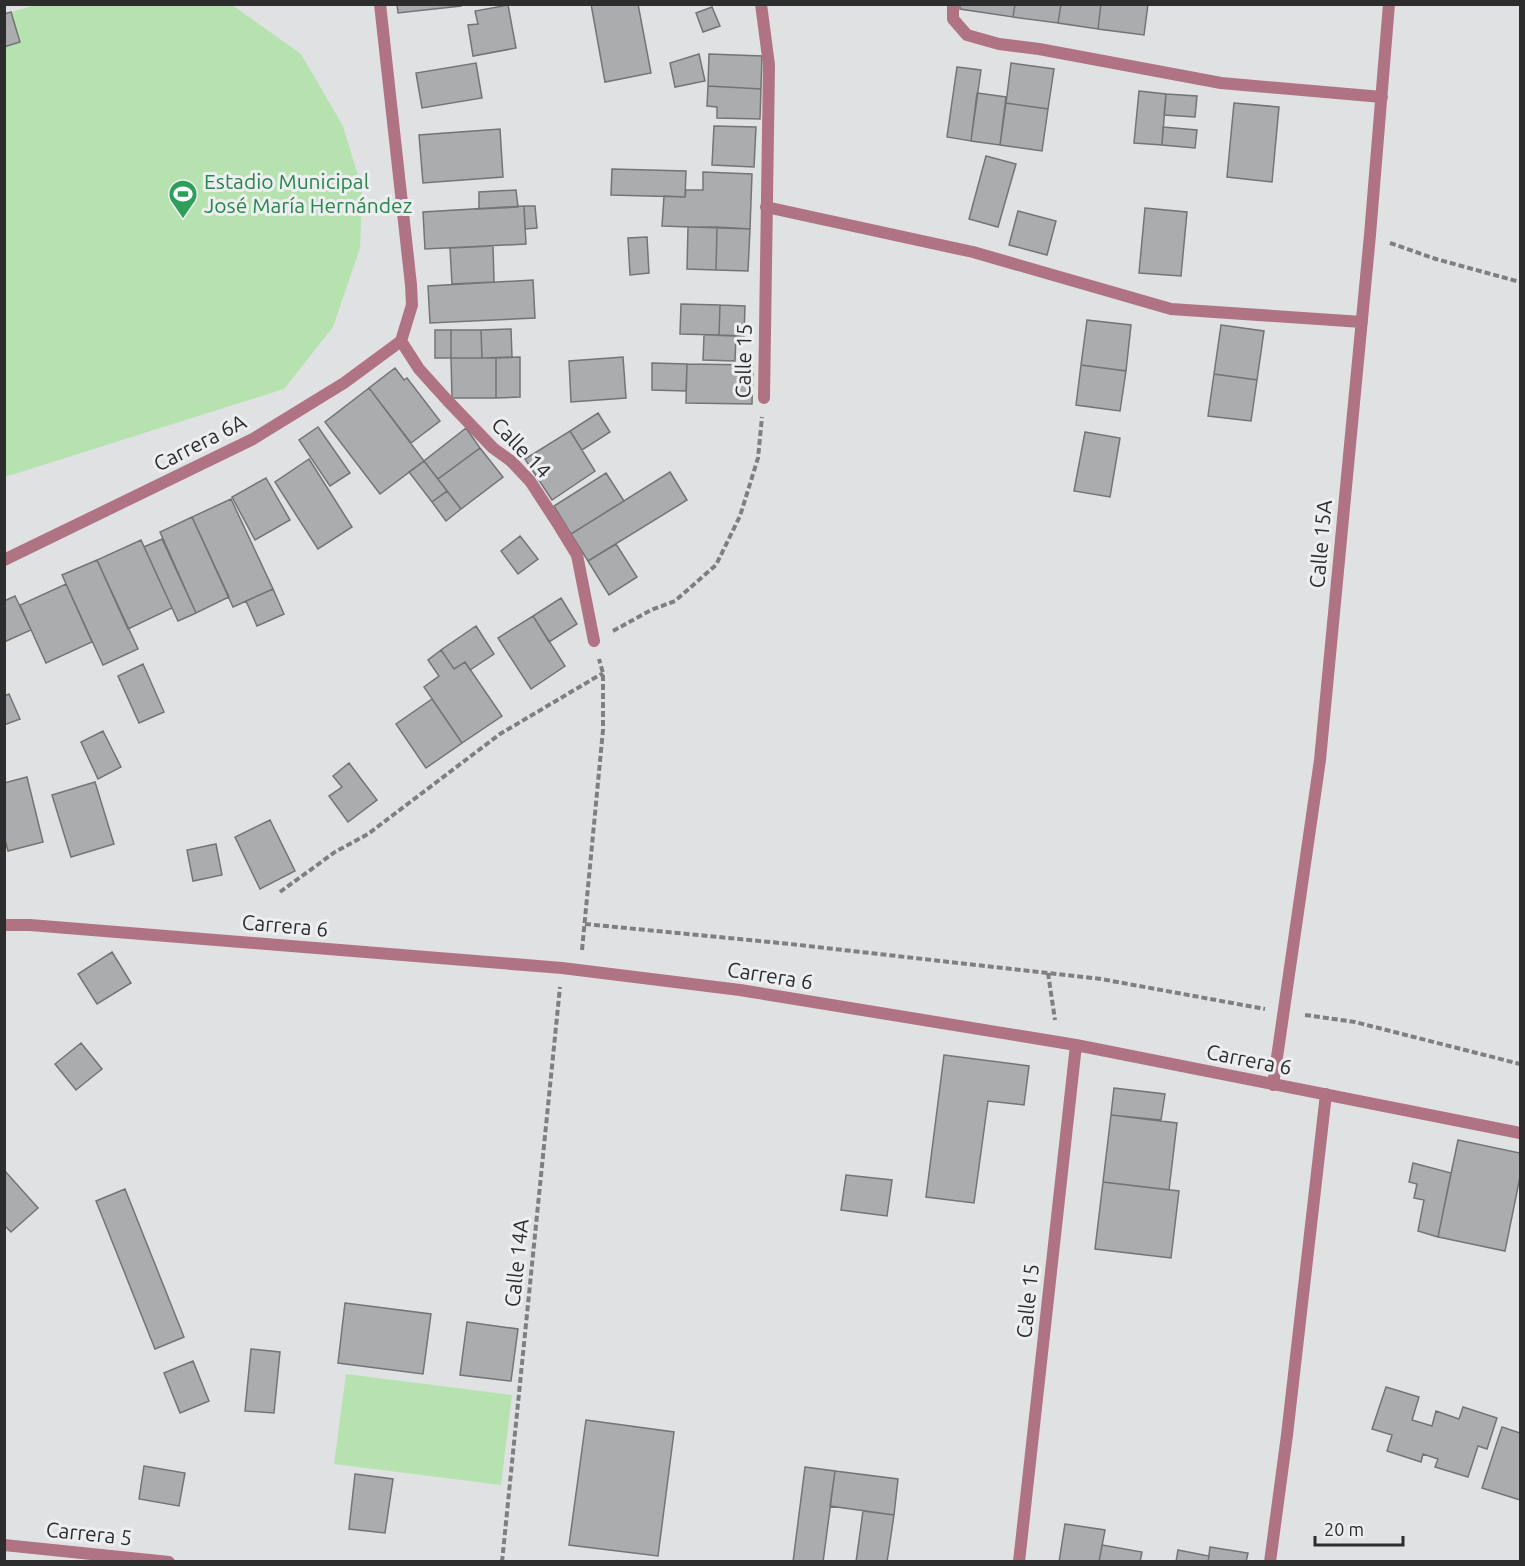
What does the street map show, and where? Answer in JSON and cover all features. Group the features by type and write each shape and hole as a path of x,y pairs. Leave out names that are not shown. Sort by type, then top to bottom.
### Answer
{"street":[{"path":"380,4 411,285 412,305 401,341"},
{"name":"Calle 15","path":"761,4 768,65 764,398"},
{"path":"953,4 953,19 967,35 999,44 1039,49 1221,83 1382,97"},
{"name":"Calle 15A","path":"1273,1085 1320,760 1370,235 1389,4"},
{"path":"766,207 973,252 1171,309 1362,322"},
{"name":"Carrera 6A","path":"4,560 253,439 344,383 401,341"},
{"name":"Calle 14","path":"401,341 420,369 447,400 493,448 511,461 530,481 558,524 577,555 594,641"},
{"name":"Carrera 6","path":"4,925 42,926 562,968 740,990 1058,1042 1521,1133"},
{"name":"Calle 15","path":"1019,1562 1076,1046"},
{"path":"1270,1562 1326,1094"},
{"name":"Carrera 5","path":"4,1545 170,1562"}],"path":[{"path":"1370,235 1436,259 1521,282"},
{"name":"Calle 15","path":"594,641 651,610 675,601 716,566 740,516 758,458 764,398"},
{"path":"580,970 603,730 603,673 594,641"},
{"path":"280,892 336,852 368,834 500,734 603,673"},
{"path":"585,924 790,944 1101,979 1284,1013 1355,1023 1521,1064"},
{"name":"Calle 14A","path":"502,1562 562,968"},
{"path":"1048,973 1058,1042"}],"green space":[{"name":"Estadio Municipal José María Hernández","path":"38,4 232,5 301,54 343,126 362,189 360,248 333,327 284,389 5,477 5,14"},
{"path":"346,1374 512,1395 501,1485 334,1464"}],"building":[{"path":"397,4 461,4 461,6 398,13"},
{"path":"591,4 638,4 651,73 605,82"},
{"path":"960,4 1015,4 1013,17 960,9"},
{"path":"1015,4 1061,4 1058,23 1013,17"},
{"path":"1061,4 1101,4 1098,29 1058,23"},
{"path":"1101,4 1148,4 1144,35 1098,29"},
{"path":"508,5 516,48 473,56 468,25 478,24 475,11"},
{"path":"712,7 720,26 703,32 696,13"},
{"path":"11,12 20,42 4,47 4,14"},
{"path":"699,54 705,81 675,87 670,63"},
{"path":"709,54 762,56 761,89 708,86"},
{"path":"476,63 482,98 422,108 416,73"},
{"path":"1011,63 1054,69 1048,109 1006,103"},
{"path":"957,67 981,70 971,141 947,137"},
{"path":"708,86 761,89 760,119 717,118 717,107 707,106"},
{"path":"1139,91 1166,94 1162,145 1134,143"},
{"path":"977,93 1006,97 1000,145 971,141"},
{"path":"1166,94 1197,96 1195,117 1164,115"},
{"path":"1006,103 1048,109 1042,151 1000,145"},
{"path":"1234,103 1279,107 1272,182 1227,177"},
{"path":"714,126 756,127 754,167 712,165"},
{"path":"1163,127 1197,130 1195,148 1162,145"},
{"path":"500,129 503,177 423,183 419,135"},
{"path":"986,156 1016,164 998,227 969,219"},
{"path":"612,169 686,171 685,197 611,195"},
{"path":"703,172 752,174 750,229 662,226 664,196 685,197 686,190 703,190"},
{"path":"516,190 518,207 479,209 479,192"},
{"path":"524,206 526,244 425,249 423,212"},
{"path":"524,206 535,206 537,228 525,229"},
{"path":"1145,208 1187,212 1181,276 1139,273"},
{"path":"1018,211 1056,221 1047,255 1009,245"},
{"path":"688,227 717,227 716,270 687,269"},
{"path":"717,227 750,229 748,271 716,270"},
{"path":"647,237 649,273 630,275 628,238"},
{"path":"493,246 494,282 452,284 450,248"},
{"path":"533,280 535,318 430,323 428,286"},
{"path":"681,304 720,305 719,335 680,334"},
{"path":"720,305 745,306 744,336 719,335"},
{"path":"1087,320 1131,325 1126,371 1081,365"},
{"path":"1221,325 1264,331 1257,380 1214,374"},
{"path":"511,329 512,357 482,358 481,330"},
{"path":"435,330 451,330 451,358 435,358"},
{"path":"451,330 481,330 482,358 451,358"},
{"path":"704,335 736,336 735,361 703,360"},
{"path":"520,357 520,397 496,398 496,358"},
{"path":"623,357 626,398 571,402 569,361"},
{"path":"451,358 496,358 496,398 452,398"},
{"path":"652,363 687,364 686,391 652,390"},
{"path":"687,364 753,365 752,404 686,403"},
{"path":"1081,365 1126,371 1120,411 1076,405"},
{"path":"395,368 404,380 407,378 440,421 411,443 369,388"},
{"path":"1214,374 1257,380 1251,421 1208,416"},
{"path":"369,388 424,461 380,494 325,422"},
{"path":"598,413 610,432 582,450 570,431"},
{"path":"318,427 350,473 330,486 299,440"},
{"path":"466,428 480,448 438,479 424,461"},
{"path":"570,431 595,471 552,500 525,459"},
{"path":"1085,432 1120,438 1110,497 1074,491"},
{"path":"480,448 503,477 461,509 438,479"},
{"path":"309,459 352,527 318,549 275,482"},
{"path":"424,461 447,491 432,502 409,472"},
{"path":"670,472 687,500 588,561 571,534"},
{"path":"606,473 624,501 571,534 554,506"},
{"path":"266,478 290,520 255,540 232,497"},
{"path":"447,491 461,509 446,521 432,502"},
{"path":"231,499 273,589 233,607 192,517"},
{"path":"192,517 229,597 196,613 160,532"},
{"path":"520,536 538,559 518,574 501,551"},
{"path":"162,539 196,613 178,621 144,547"},
{"path":"141,540 172,608 128,629 97,560"},
{"path":"616,544 637,577 609,595 588,561"},
{"path":"97,560 138,649 103,665 62,575"},
{"path":"66,584 92,642 46,663 20,605"},
{"path":"273,589 284,614 257,626 246,601"},
{"path":"15,596 31,630 4,642 4,601"},
{"path":"561,598 577,624 549,642 533,616"},
{"path":"533,616 565,666 531,689 498,638"},
{"path":"476,626 494,654 470,670 465,662 454,669 441,650"},
{"path":"441,650 454,669 465,662 502,716 462,743 424,687 439,676 428,660"},
{"path":"143,664 164,712 139,723 118,676"},
{"path":"9,694 20,719 4,725 4,696"},
{"path":"432,699 462,743 426,768 396,724"},
{"path":"103,731 121,767 98,779 81,742"},
{"path":"349,763 377,800 348,822 329,796 342,787 333,776"},
{"path":"27,777 43,842 8,851 4,836 4,783"},
{"path":"95,782 114,844 71,857 52,795"},
{"path":"270,820 295,871 260,889 235,837"},
{"path":"216,844 222,875 193,881 187,850"},
{"path":"112,952 131,983 97,1004 78,974"},
{"path":"81,1043 102,1069 76,1090 55,1064"},
{"path":"944,1055 1029,1066 1024,1105 988,1101 974,1203 926,1197"},
{"path":"1114,1088 1165,1094 1161,1120 1111,1115"},
{"path":"1111,1115 1177,1123 1169,1190 1103,1182"},
{"path":"1458,1140 1520,1153 1520,1177 1505,1251 1438,1237"},
{"path":"1413,1163 1451,1173 1438,1237 1418,1231 1424,1200 1414,1198 1417,1184 1409,1182"},
{"path":"4,1170 38,1208 11,1232 4,1225"},
{"path":"846,1175 892,1180 887,1216 841,1210"},
{"path":"1103,1182 1179,1191 1171,1258 1095,1249"},
{"path":"125,1189 184,1337 155,1349 96,1201"},
{"path":"345,1303 431,1314 423,1374 338,1363"},
{"path":"467,1322 518,1329 511,1381 460,1375"},
{"path":"251,1349 280,1352 274,1413 245,1411"},
{"path":"193,1361 209,1401 180,1413 164,1373"},
{"path":"1386,1387 1419,1397 1412,1420 1432,1426 1436,1411 1459,1419 1463,1407 1497,1418 1487,1449 1478,1446 1468,1477 1435,1467 1438,1459 1423,1454 1421,1462 1387,1451 1392,1435 1372,1429"},
{"path":"586,1420 674,1432 658,1556 569,1545"},
{"path":"1502,1427 1520,1433 1520,1500 1482,1488"},
{"path":"144,1466 185,1473 179,1506 139,1499"},
{"path":"805,1467 835,1471 823,1562 793,1562"},
{"path":"835,1471 898,1479 894,1515 830,1506"},
{"path":"355,1474 393,1479 385,1533 349,1529"},
{"path":"863,1511 894,1515 887,1562 856,1562"},
{"path":"1065,1524 1105,1530 1099,1562 1059,1562"},
{"path":"1102,1545 1142,1552 1140,1562 1099,1562"},
{"path":"1210,1547 1248,1553 1246,1562 1208,1562"},
{"path":"1178,1550 1209,1556 1208,1562 1176,1562"}],"place":[{"name":"Estadio Municipal José María Hernández","path":"183,220"}]}
